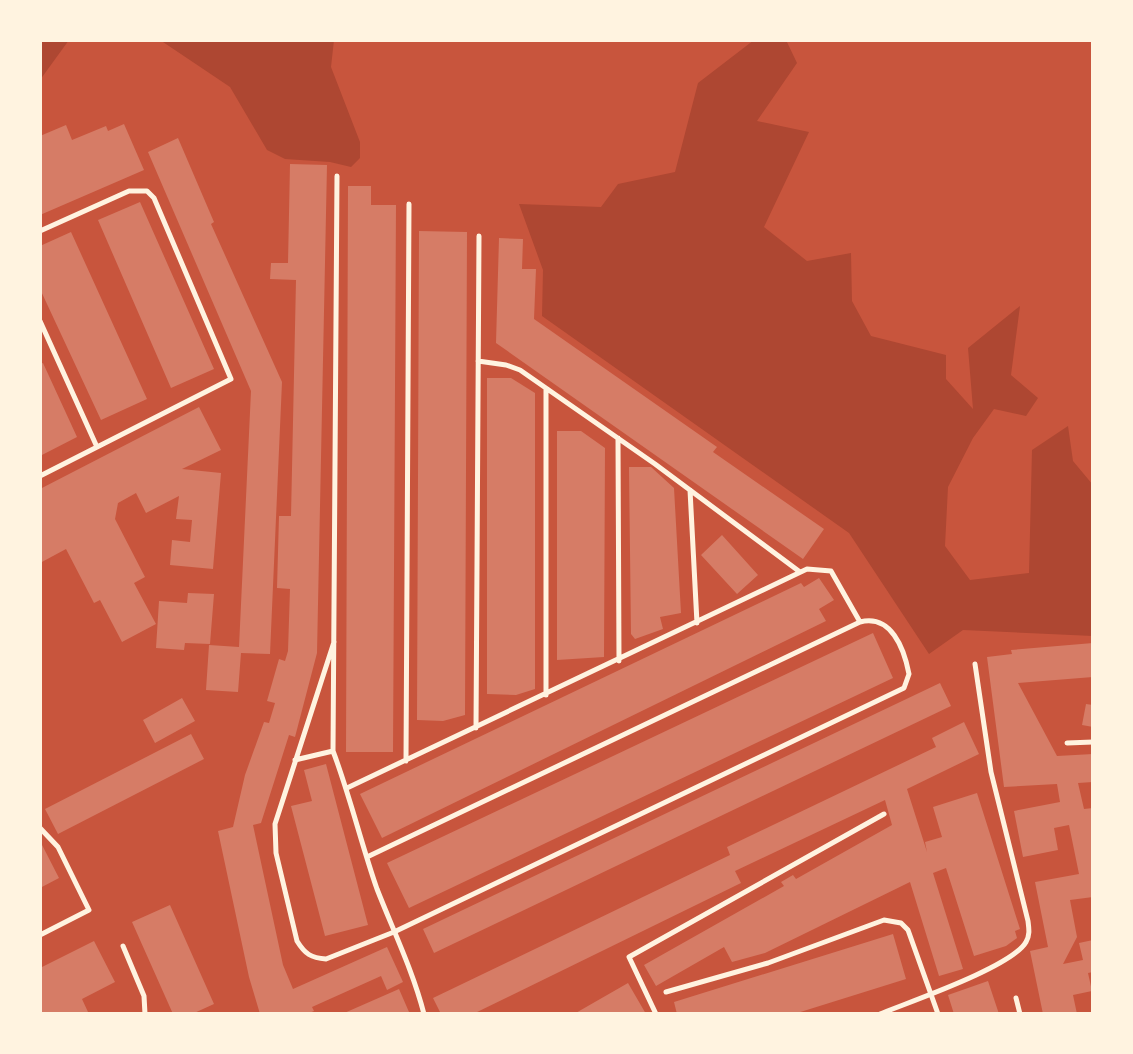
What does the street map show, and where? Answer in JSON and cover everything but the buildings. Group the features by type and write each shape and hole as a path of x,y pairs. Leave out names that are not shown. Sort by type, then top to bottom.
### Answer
{"lane":[{"path":"337,176 332,751 347,788 367,857 394,932 416,984 424,1014"},
{"path":"40,231 130,191 147,191 154,198 231,379 40,476"},
{"path":"406,761 409,204"},
{"path":"476,728 479,236"},
{"path":"40,321 97,447"},
{"path":"478,361 506,365 546,389 618,438 800,572"},
{"path":"546,389 546,695"},
{"path":"618,438 619,661"},
{"path":"690,490 697,623"},
{"path":"347,788 815,567 831,571 860,622"},
{"path":"334,642 279,808 274,838 298,941 304,953 326,959 394,932 904,688 908,681 907,666 889,626 880,620 860,622 367,857"},
{"path":"880,1014 931,994 1012,956 1028,940 1030,932 990,772 975,664"},
{"path":"1067,743 1093,742"},
{"path":"294,760 332,751"},
{"path":"656,1014 629,957 884,814"},
{"path":"40,828 58,847 89,910 40,935"},
{"path":"666,992 768,963 884,920 893,920 908,930 938,1014"},
{"path":"123,946 144,996 145,1014"},
{"path":"1016,998 1020,1014"}],"shaded area":[{"path":"40,40 69,40 40,80"},
{"path":"160,40 334,40 331,67 360,142 360,158 351,167 330,162 285,159 267,150 230,87"},
{"path":"754,40 786,40 797,63 757,121 809,132 764,227 807,261 851,253 852,301 871,336 946,355 946,379 973,409 968,348 1020,306 1011,375 1038,398 1026,416 994,409 973,438 948,487 945,546 970,580 1029,573 1032,450 1068,426 1073,461 1093,485 1093,636 963,630 929,654 849,533 542,316 543,270 519,204 601,207 618,184 675,172 698,83"}]}
